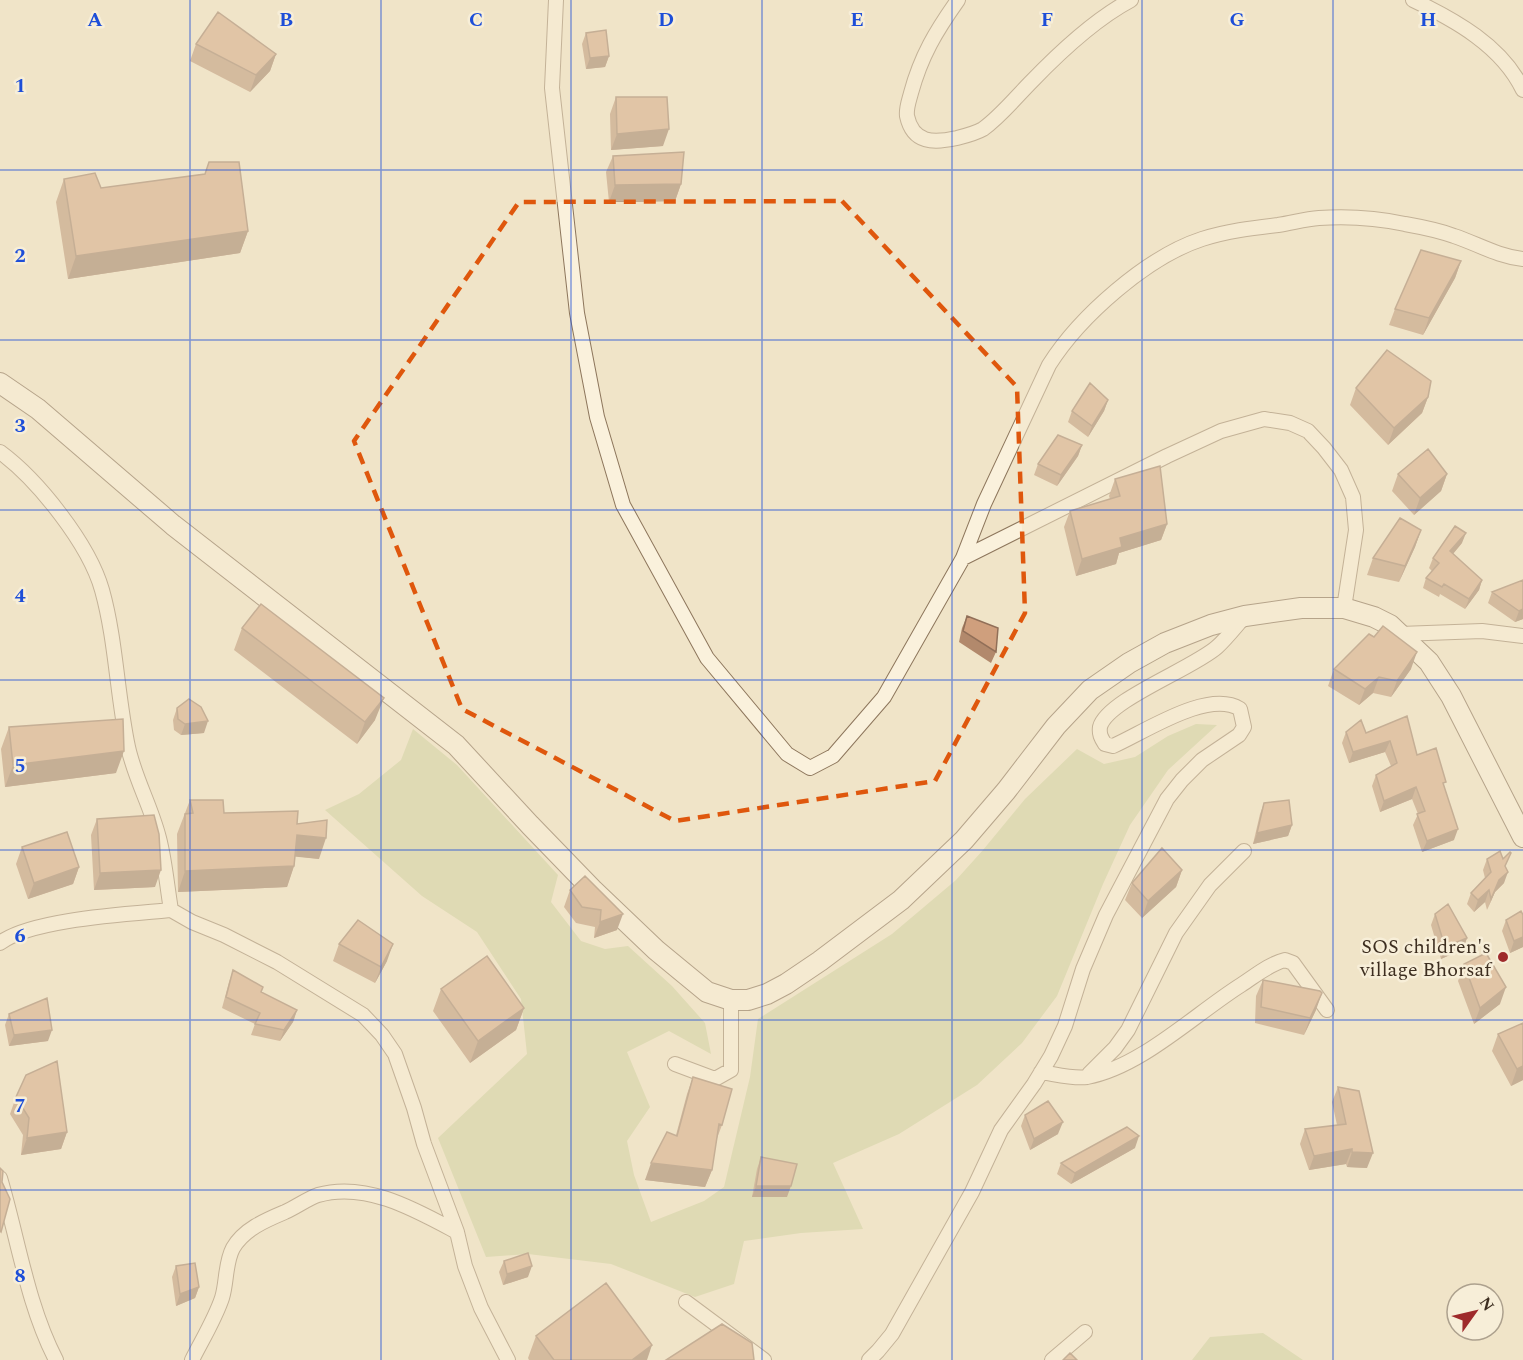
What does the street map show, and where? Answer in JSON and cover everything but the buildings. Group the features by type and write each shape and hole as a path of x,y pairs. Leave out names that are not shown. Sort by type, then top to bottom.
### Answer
{"main road":[{"path":"0,383 38,409 173,525 456,745 592,890 656,950 706,992 731,1000 748,1000 767,994 786,984 900,900 964,840 1006,791 1056,726 1090,690 1128,663 1165,644 1211,625 1245,616 1301,608 1344,608 1374,616 1390,625 1429,662 1451,696 1523,837"}],"street":[{"path":"556,0 552,88 578,313 597,417 623,506 707,658 787,754 810,768 833,756 884,698 963,558 984,504 1049,365 1061,346 1079,326 1125,284 1179,249 1201,240 1257,226 1318,218 1379,219 1432,229 1455,236 1492,253 1523,259"},
{"path":"958,0 930,40 906,112 909,124 918,135 927,141 939,142 981,130 999,115 1063,50 1116,8 1131,0"},
{"path":"1413,0 1441,13 1479,38 1517,78 1523,90"},
{"path":"963,558 1221,431 1264,419 1290,423 1308,431 1341,470 1353,497 1356,530 1344,608"},
{"path":"0,452 18,465 53,506 78,540 101,587 128,747 159,838 171,910"},
{"path":"868,1360 892,1334 972,1192 1001,1130 1041,1072 1065,1026 1083,969 1106,915 1141,844 1167,799 1202,760 1239,735 1244,727 1240,709 1231,704 1221,703 1184,712 1113,746 1105,744 1100,735 1101,725 1111,712 1129,699 1217,648 1245,616"},
{"path":"1400,634 1482,631 1523,636"},
{"path":"1086,1077 1115,1048 1128,1030 1181,925 1210,885 1244,851"},
{"path":"0,943 28,931 67,921 171,910 277,962 363,1015 382,1035 395,1054 424,1144 457,1232 465,1266 481,1308 507,1360"},
{"path":"1041,1072 1086,1077 1119,1066 1152,1048 1220,998 1278,962 1285,960 1293,963 1327,1011"},
{"path":"675,1064 715,1079 731,1070 731,1000"},
{"path":"0,1178 27,1282 47,1342 56,1360"},
{"path":"192,1360 222,1297 233,1249 245,1234 265,1220 318,1195 340,1192 391,1200 413,1208 457,1232"},
{"path":"686,1302 764,1360"},
{"path":"1052,1360 1085,1332"}],"highlighted area":[{"path":"842,201 1017,387 1025,613 935,781 675,821 462,709 354,441 519,202"}],"green space":[{"path":"1196,724 1217,725 1168,770 1130,825 1057,996 1022,1043 977,1085 899,1134 833,1163 863,1229 801,1233 744,1241 734,1284 695,1297 611,1264 528,1254 486,1257 438,1138 527,1054 521,999 477,932 422,896 325,810 359,794 401,760 413,729 457,765 558,875 551,902 581,941 605,949 628,946 672,986 705,1023 711,1054 669,1031 627,1052 650,1107 627,1141 634,1175 651,1222 704,1201 724,1187 750,1077 758,1019 892,934 956,880 1025,799 1077,749 1104,764 1135,757 1168,736"},
{"path":"1263,1333 1303,1360 1192,1360 1210,1337"}],"place":[{"name":"SOS children's village Bhorsaf","path":"1503,957"}]}
